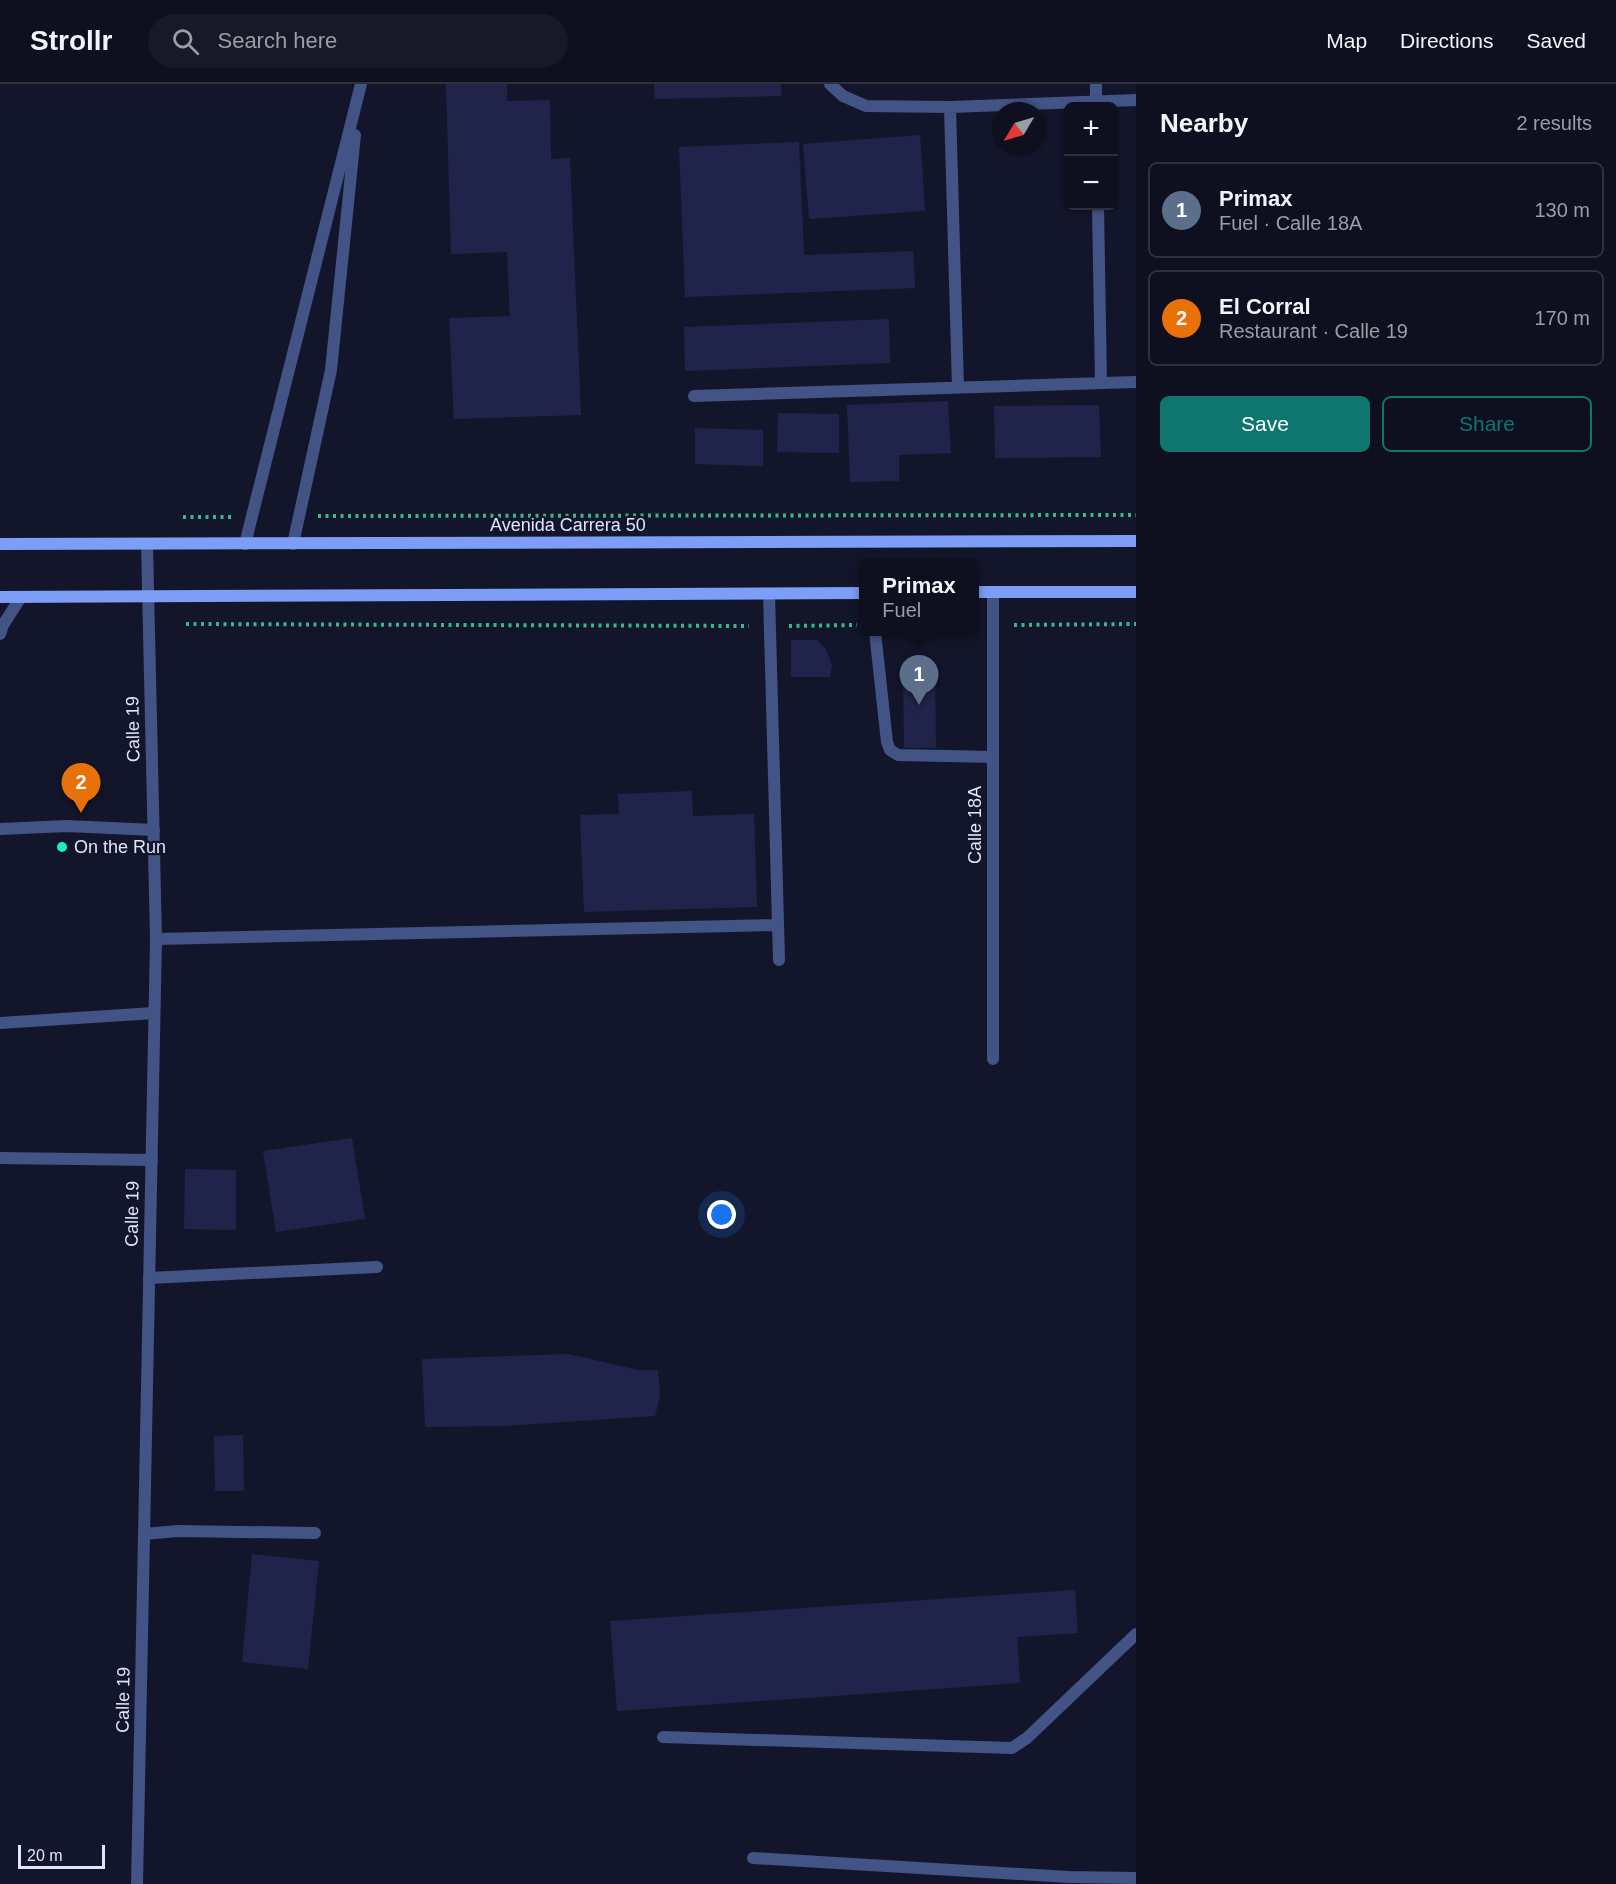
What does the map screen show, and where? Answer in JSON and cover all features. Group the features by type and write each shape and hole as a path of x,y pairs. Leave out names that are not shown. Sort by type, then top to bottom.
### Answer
{"main road":[{"name":"Avenida Carrera 50","path":"0,544 1136,541"},
{"path":"979,592 1136,592"},
{"path":"0,597 859,593"}],"street":[{"path":"830,84 843,96 866,106 950,107 1064,104"},
{"path":"1096,84 1096,102"},
{"path":"293,544 332,370 360,88"},
{"path":"245,544 360,88"},
{"path":"1109,102 1136,100"},
{"path":"950,107 958,387"},
{"path":"1098,210 1101,383"},
{"path":"694,396 1136,382"},
{"name":"Calle 19","path":"137,1884 156,939 147,544"},
{"name":"Calle 18A","path":"993,592 993,1059"},
{"path":"769,594 779,960"},
{"path":"0,634 3,625 21,597"},
{"path":"875,636 887,742 890,750 898,755 993,757"},
{"path":"0,829 67,826 153,830"},
{"path":"156,939 778,925"},
{"path":"0,1023 154,1013"},
{"path":"0,1158 152,1160"},
{"path":"149,1278 377,1267"},
{"path":"144,1534 178,1531 315,1533"},
{"path":"663,1737 1012,1748 1027,1738 1136,1634"},
{"path":"753,1858 1069,1877 1136,1878"}],"path":[{"path":"299,517 1136,514"},
{"path":"183,517 252,517"},
{"path":"186,624 859,625"},
{"path":"993,625 1136,624"}],"building":[{"path":"446,84 507,84 507,101 550,100 551,159 570,158 581,415 454,419 449,318 510,316 507,252 451,254"},
{"path":"654,84 781,84 782,96 655,99"},
{"path":"920,135 925,211 809,219 803,144"},
{"path":"799,142 804,255 913,251 915,288 685,297 679,147"},
{"path":"889,319 890,363 685,371 684,327"},
{"path":"948,401 951,453 899,455 899,481 850,482 847,405"},
{"path":"1099,405 1101,457 995,458 994,406"},
{"path":"778,413 839,414 839,453 777,452"},
{"path":"695,428 763,430 763,466 695,464"},
{"path":"791,640 817,640 826,649 832,665 830,677 791,677"},
{"path":"903,661 935,661 936,748 904,748"},
{"path":"692,791 693,816 754,814 757,907 584,912 580,815 619,814 618,794"},
{"path":"352,1138 365,1219 276,1232 263,1151"},
{"path":"185,1169 236,1170 236,1230 184,1229"},
{"path":"568,1354 638,1370 658,1370 660,1396 655,1416 506,1426 425,1427 422,1359"},
{"path":"243,1435 244,1491 215,1491 214,1436"},
{"path":"252,1554 319,1561 308,1669 242,1662"},
{"path":"1075,1590 1078,1633 1017,1637 1020,1683 617,1711 610,1621"}],"place":[{"name":"Primax","path":"919,705"},
{"name":"El Corral","path":"81,813"},
{"name":"On the Run","path":"62,847"}]}
